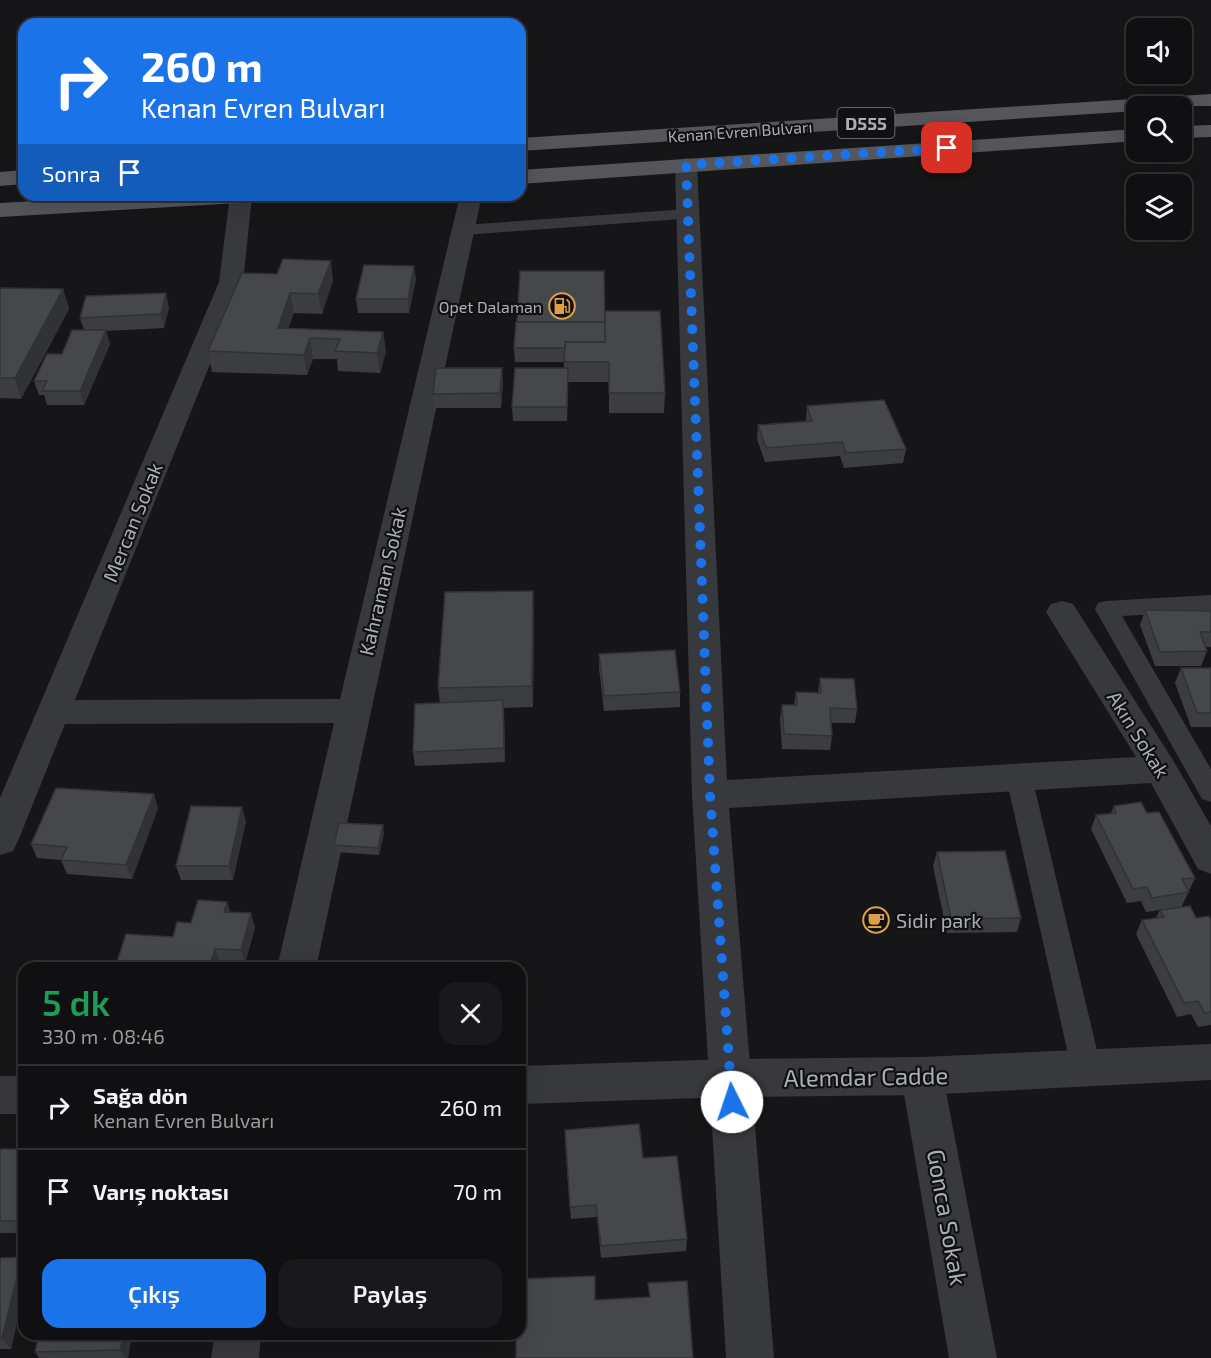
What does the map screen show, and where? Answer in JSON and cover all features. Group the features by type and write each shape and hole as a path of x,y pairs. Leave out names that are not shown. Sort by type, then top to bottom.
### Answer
{"main road":[{"name":"Kenan Evren Bulvarı","path":"526,145 1211,100"},
{"path":"1192,131 1211,130"},
{"name":"Kenan Evren Bulvarı","path":"526,177 1126,136"},
{"path":"0,179 18,178"},
{"path":"0,210 160,201"}],"street":[{"path":"686,165 710,795 750,1358"},
{"name":"Mercan Sokak","path":"0,841 231,282 248,201"},
{"name":"Kahraman Sokak","path":"297,962 470,201"},
{"name":"Akın Sokak","path":"1062,612 1161,769 1211,859"},
{"path":"53,712 353,711"},
{"path":"710,795 1161,769"},
{"name":"Alemdar Cadde","path":"526,1085 730,1078 922,1076 1211,1062"},
{"name":"Gonca Sokak","path":"922,1076 974,1358"},
{"path":"0,1095 18,1095"},
{"path":"235,1358 237,1340"}],"lane":[{"path":"463,230 688,214"},
{"path":"1211,603 1106,609 1211,792"},
{"path":"1161,769 1196,765"},
{"path":"1018,777 1086,1067"}],"building":[{"path":"283,259 331,261 318,294 290,293 278,328 383,332 377,353 335,351 340,339 310,338 304,355 208,351 242,273 277,274"},
{"path":"364,265 414,266 408,299 356,299"},
{"path":"520,271 604,271 605,322 517,322"},
{"path":"0,288 63,289 15,378 0,378"},
{"path":"166,293 161,314 80,318 86,296"},
{"path":"605,311 660,311 665,393 609,393 609,362 564,362 565,342 605,342"},
{"path":"516,322 605,322 605,342 565,342 565,348 514,348"},
{"path":"72,330 106,330 80,391 42,391 47,381 34,381 47,354 62,354"},
{"path":"436,368 502,368 500,393 433,394"},
{"path":"515,368 568,368 567,407 512,407"},
{"path":"884,400 906,449 846,453 842,442 766,448 758,425 812,421 807,406"},
{"path":"533,591 532,686 438,688 445,592"},
{"path":"1145,610 1211,611 1211,632 1200,632 1207,651 1160,652"},
{"path":"675,650 680,692 604,696 599,654"},
{"path":"1181,668 1211,668 1211,713 1197,713"},
{"path":"820,678 854,679 857,709 830,708 832,736 784,734 782,705 797,705 796,692 821,693"},
{"path":"503,700 504,748 413,752 415,704"},
{"path":"56,788 154,794 126,865 61,860 67,847 31,844"},
{"path":"1141,802 1147,813 1159,812 1195,878 1182,879 1189,892 1152,898 1147,887 1133,889 1096,815 1116,813 1114,806"},
{"path":"191,806 242,807 229,866 176,866"},
{"path":"339,823 383,825 378,848 334,845"},
{"path":"1005,851 1021,918 951,919 937,852"},
{"path":"198,900 227,902 224,912 251,913 241,950 215,949 211,962 117,962 126,934 173,937 177,922 191,923"},
{"path":"1190,906 1196,918 1209,916 1211,920 1211,1012 1205,1013 1198,1001 1184,1003 1142,920 1164,917 1160,910"},
{"path":"639,1124 643,1158 677,1156 687,1239 601,1246 596,1205 570,1207 565,1130"},
{"path":"0,1149 18,1149 18,1221 0,1221"},
{"path":"18,1257 18,1273 2,1338 0,1338 0,1258"},
{"path":"595,1276 595,1300 650,1297 648,1283 687,1281 693,1358 516,1358 516,1340 526,1340 526,1279"},
{"path":"38,1340 122,1340 120,1350 35,1352"}],"place":[{"name":"Opet Dalaman","path":"562,306"},
{"name":"Sidir park","path":"876,920"}],"route":[{"path":"732,1102 710,795 686,165 947,148"}]}
